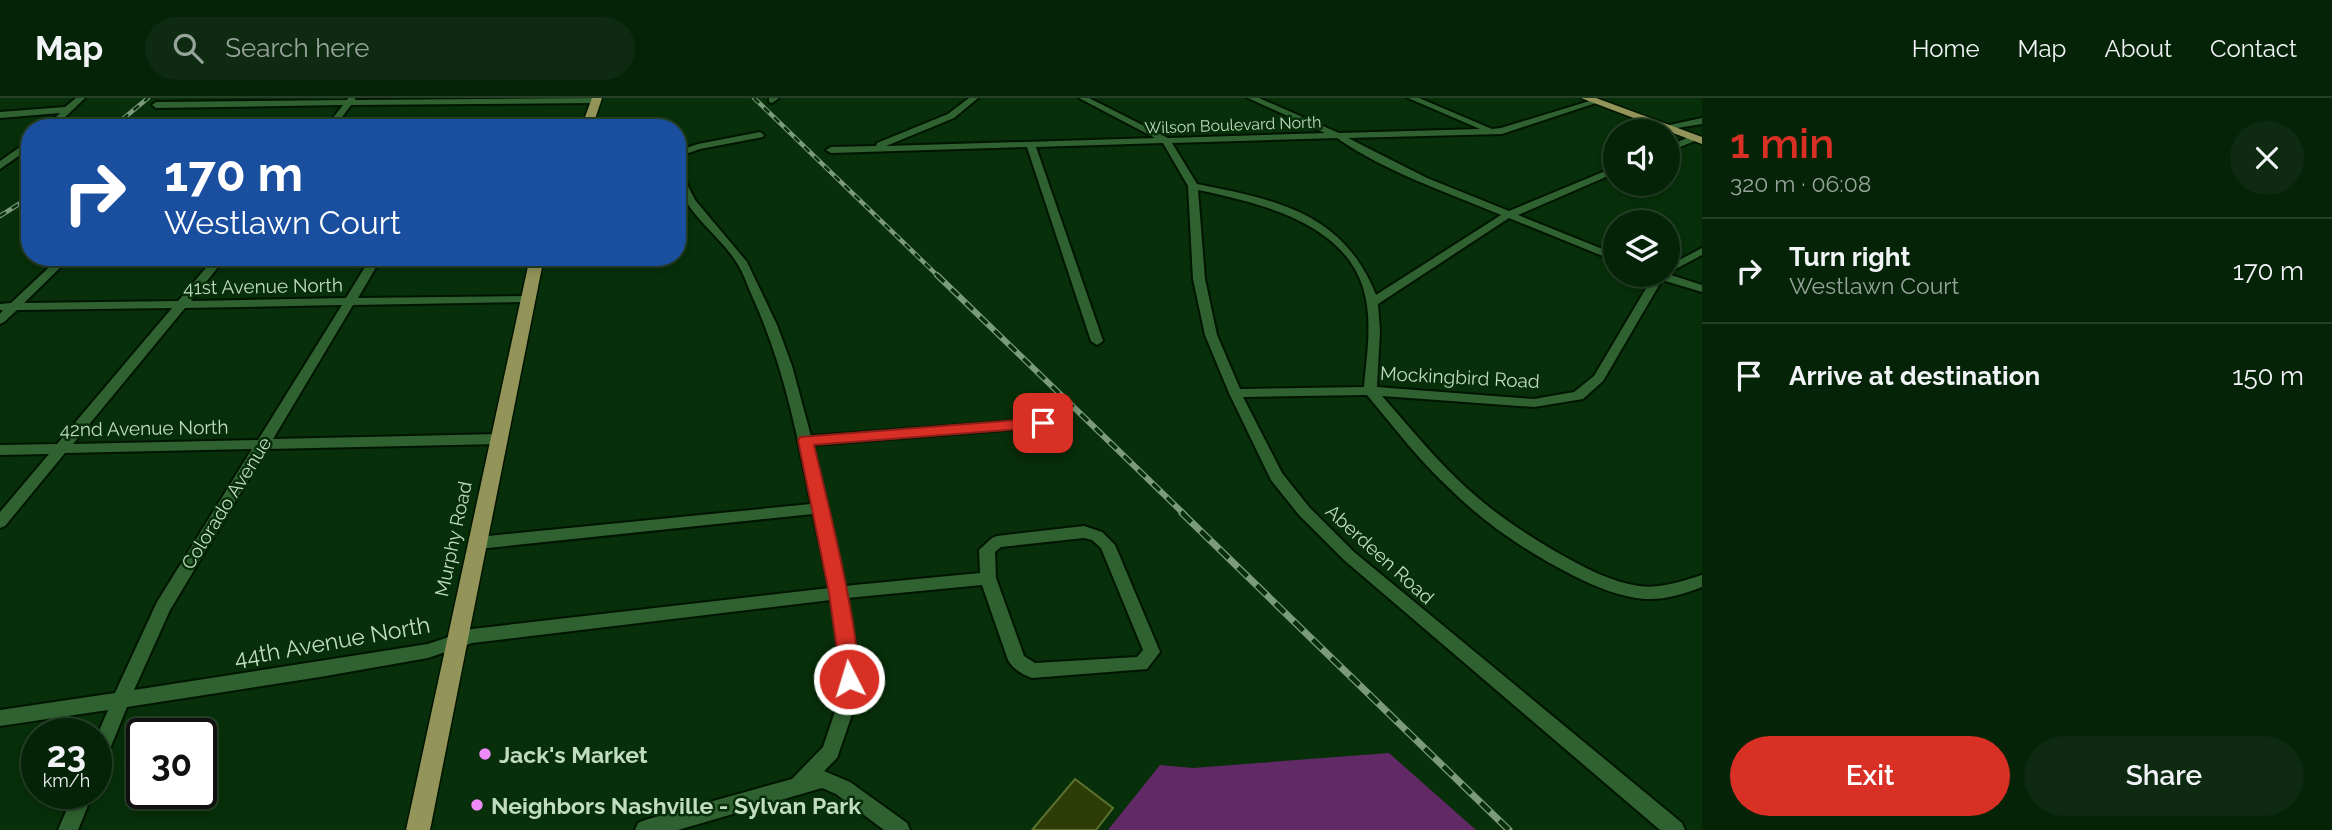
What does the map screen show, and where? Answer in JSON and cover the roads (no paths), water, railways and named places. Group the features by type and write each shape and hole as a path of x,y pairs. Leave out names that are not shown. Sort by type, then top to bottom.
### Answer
{"main road":[{"path":"589,119 597,99"},
{"path":"1589,99 1643,119"},
{"path":"1680,133 1698,140"},
{"name":"Murphy Road","path":"418,830 535,266"}],"street":[{"path":"60,119 65,110 81,98"},
{"path":"869,149 951,116 974,98"},
{"path":"1086,98 1166,140"},
{"path":"1252,98 1339,136 1355,147 1506,216 1603,253"},
{"path":"1412,98 1487,128 1499,130"},
{"path":"1424,98 1499,130"},
{"path":"156,104 597,99"},
{"name":"Wilson Boulevard North","path":"831,150 1499,130 1589,99"},
{"path":"336,119 352,100"},
{"path":"0,115 65,110"},
{"path":"1680,124 1702,121"},
{"path":"686,151 760,135"},
{"name":"Aberdeen Road","path":"1166,140 1193,186 1199,279 1211,335 1235,393 1276,476 1304,511 1339,547 1675,830"},
{"path":"1680,145 1698,140"},
{"path":"1031,145 1097,341"},
{"path":"0,166 21,150"},
{"path":"1373,302 1506,216 1603,175"},
{"path":"1193,186 1270,202 1302,216 1334,239 1356,260 1373,302 1370,391 1453,484 1526,542 1595,579 1638,592 1677,591 1702,581"},
{"path":"686,191 742,262 786,366 821,508 838,593 849,660 849,697 830,752 800,783"},
{"path":"1680,263 1702,251"},
{"path":"0,320 56,266"},
{"path":"0,522 214,266"},
{"name":"Colorado Avenue","path":"112,722 163,607 371,266"},
{"path":"1680,282 1702,289"},
{"name":"Mockingbird Road","path":"1235,393 1370,391 1534,403 1578,396 1599,378 1652,287"},
{"name":"41st Avenue North","path":"0,307 527,299"},
{"path":"805,440 1043,423"},
{"name":"42nd Avenue North","path":"0,450 499,439"},
{"path":"478,543 821,508"},
{"path":"1084,532 1097,536 1107,545 1152,652 1141,664 1032,671 1017,660 988,578 987,550 997,542 1084,532"},
{"name":"44th Avenue North","path":"0,718 306,673 429,651 472,636 988,578"},
{"path":"645,830 800,783 823,779 900,830"},
{"path":"68,830 77,809"}],"railway":[{"path":"123,119 148,98"},
{"path":"754,98 939,277"},
{"path":"0,216 21,203"},
{"path":"937,275 1184,514"},
{"path":"1182,513 1509,830"}],"place":[{"name":"Jack's Market","path":"485,754"},
{"name":"Neighbors Nashville - Sylvan Park","path":"477,805"}]}
